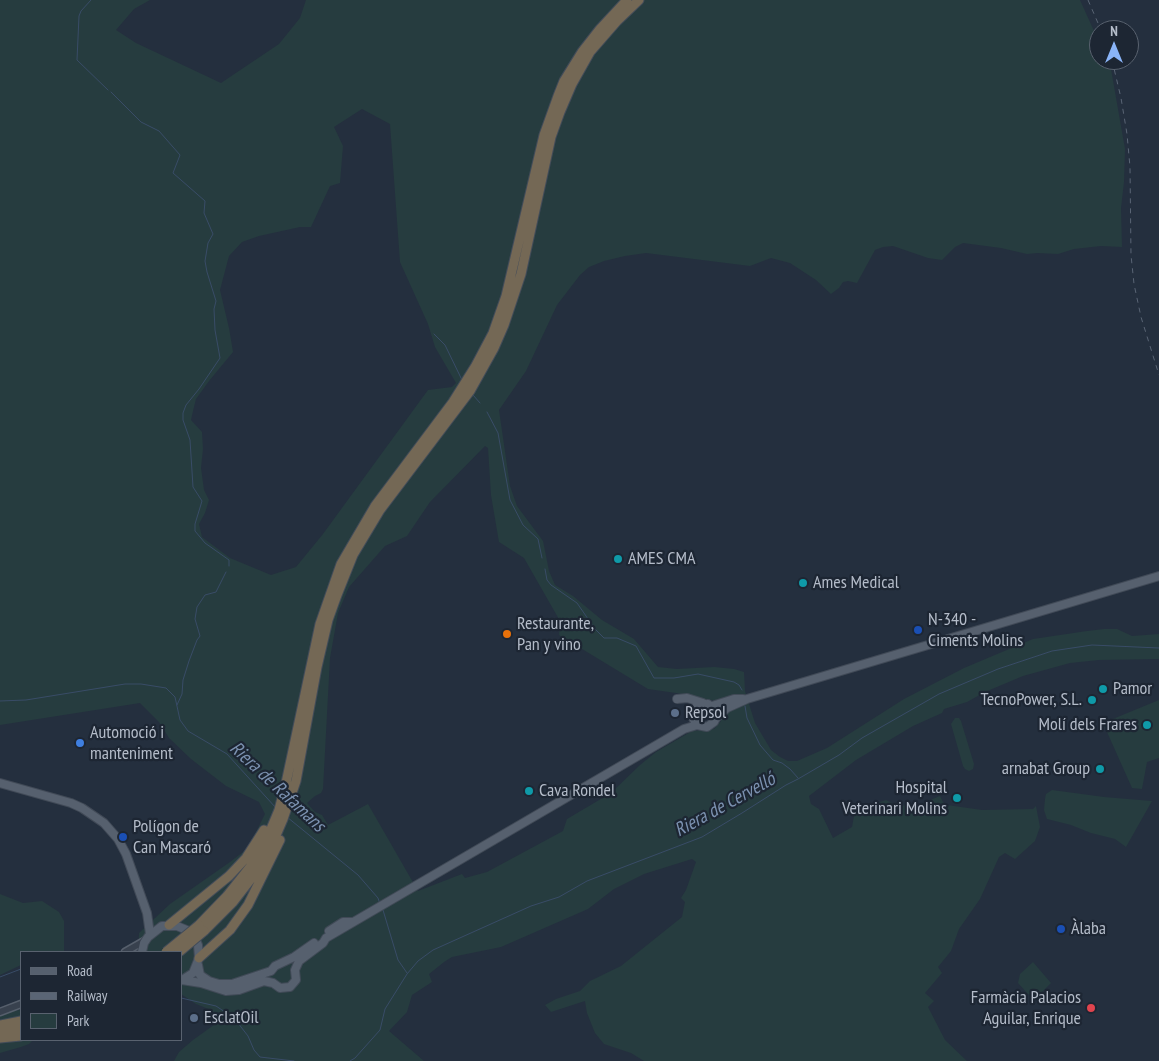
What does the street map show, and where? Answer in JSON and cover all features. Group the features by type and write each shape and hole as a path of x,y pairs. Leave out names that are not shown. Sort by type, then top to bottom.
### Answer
{"highway":[{"path":"478,370 506,296 542,142 564,81 582,52 627,0"},
{"path":"198,962 242,914 253,896 288,782 314,644 341,564 374,506 455,405 498,340 514,299 527,249 545,160 560,112 572,84 590,52 617,21 639,0"},
{"path":"167,951 201,928 232,902 254,875 268,844 283,819 291,797 288,782"},
{"path":"167,925 229,876 246,858 268,844"},
{"path":"181,951 201,928"},
{"path":"0,1025 20,1021"},
{"path":"0,1033 20,1028"},
{"path":"0,1038 20,1036"}],"main road":[{"path":"720,706 714,722 707,727 694,719 689,705 677,699 687,698 703,704 720,706 734,699 750,698 1159,576"},
{"path":"182,980 200,982 217,989 233,991 264,981 273,983 280,988 290,987 296,980 295,970 299,961 323,940 324,934 343,922 353,922 397,897 684,729 694,719 697,705 703,704"},
{"path":"716,718 720,706"},
{"path":"0,783 71,803 104,823 124,849 146,913 148,937 142,951"},
{"path":"146,913 153,919 167,925 181,927 192,934 198,945 199,972 203,977 219,984 239,983 271,971 276,966 323,940"},
{"path":"148,937 159,928 167,925"},
{"path":"182,980 190,976 198,962"},
{"path":"284,963 289,964 295,970"},
{"path":"271,971 273,983"}],"street":[{"path":"127,951 148,937"},
{"path":"0,1012 20,1004"}],"green space":[{"path":"0,0 150,0 134,9 116,30 136,43 221,83 279,44 300,18 306,0 1080,0 1089,20 1089,70 1111,70 1125,149 1121,208 1122,247 1101,246 1074,249 1058,254 1027,254 1001,248 963,243 955,247 942,260 928,258 893,246 883,247 875,250 857,283 843,282 831,294 816,280 790,263 771,258 750,266 646,253 604,261 589,267 580,275 557,305 526,371 499,410 510,486 517,506 543,541 549,571 555,585 573,596 602,620 634,639 658,667 677,669 714,667 744,672 745,691 755,723 771,750 788,761 797,761 827,748 904,699 964,668 1033,639 1104,629 1117,629 1132,636 1159,634 1159,659 1099,660 1070,663 1023,676 967,702 944,709 942,713 913,726 856,760 809,796 811,804 819,809 833,838 852,827 854,816 862,808 886,800 896,805 908,806 918,805 940,796 947,805 982,810 1033,809 1036,806 1040,827 1035,841 1015,859 1005,853 999,857 980,899 959,929 951,951 938,967 942,973 925,993 934,1001 928,1007 945,1040 967,1061 644,1061 631,1053 604,1044 595,1033 587,1013 585,1001 551,1012 545,1005 580,991 590,981 621,966 682,917 685,902 681,898 686,890 696,862 692,859 644,874 614,889 588,909 501,947 452,957 444,962 429,974 432,982 412,995 407,1012 389,1031 424,1061 174,1061 179,1052 218,1022 211,1010 196,1004 182,995 182,951 138,951 139,933 170,904 248,848 265,814 259,802 226,786 191,759 169,738 159,722 140,703 0,725","holes":["362,109 390,124 400,262 428,324 435,347 456,383 452,387 428,390 323,534 296,567 271,575 230,558 202,537 199,524 209,500 204,490 201,468 202,432 191,420 196,399 233,352 220,290 229,256 242,242 259,236 300,227 311,227 330,186 340,183 343,146 334,127","485,446 488,448 491,495 499,542 524,558 560,621 559,635 648,689 683,694 695,699 713,700 721,721 714,729 692,731 656,752 611,793 567,819 563,831 487,872 465,878 462,874 418,891 368,804 328,825 322,815 315,812 307,803 321,793 323,789 330,658 338,613 349,587 385,546 407,536 430,502"]},
{"path":"1159,700 1159,758 1147,762 1142,789 1132,788 1103,723"},
{"path":"955,718 959,718 961,721 974,764 973,769 969,771 963,766 951,724"},
{"path":"1052,790 1152,801 1126,847 1115,839 1047,819 1044,810 1045,799 1046,794"},
{"path":"0,894 23,903 42,901 59,912 64,921 64,951 20,951 20,965 0,975"},
{"path":"1033,962 1051,983 1036,998 1028,994 1018,983 1020,974"},
{"path":"20,1010 20,1041 32,1041 29,1044 0,1053 0,1012"}],"waterway":[{"path":"91,0 79,16 77,60 108,90"},
{"path":"111,92 141,122 159,131 180,155 173,173 205,201 204,213 213,234 208,243 205,261 216,301 214,309 215,330 220,358 186,405 183,420 190,440 193,487 202,501 195,524 195,531 205,543 229,560 229,566"},
{"path":"434,334 445,345 462,380"},
{"path":"473,395 480,403"},
{"path":"487,412 498,433 510,500 523,525 538,539 542,558"},
{"path":"545,569 547,580 551,585 577,603 595,629 604,638 617,638 636,646 654,678 674,678 698,674 734,682 742,690"},
{"path":"177,705 182,694 183,680 189,661 200,636 195,619 197,607 205,595 216,592 226,572"},
{"name":"Riera de Cervelló","path":"350,1061 355,1058 380,1030 385,1009 407,974 418,961 433,950 531,906 559,897 587,881 702,837 839,755 862,738 939,694 998,669 1052,651 1092,645 1159,648"},
{"name":"Riera de Rafamans","path":"0,701 26,700 125,684 141,684 166,688 175,697 180,720 188,731 227,754 276,808"},
{"path":"745,706 747,718 760,745 773,760 782,763 798,778"},
{"name":"Riera de Rafamans","path":"287,817 358,875 378,898 380,904"},
{"name":"Riera de Rafamans","path":"383,910 398,960 407,973"},
{"path":"0,977 20,969"},
{"path":"182,998 216,1006 234,1018 248,1036 254,1050 260,1057 294,1061"}],"railway":[{"path":"1088,0 1097,20"},
{"path":"1114,70 1127,134 1130,167 1131,255 1134,284 1141,317 1159,375"}],"place":[{"name":"AMES CMA","path":"618,559"},
{"name":"Ames Medical","path":"803,583"},
{"name":"N-340 - Ciments Molins","path":"918,630"},
{"name":"Restaurante, Pan y vino","path":"507,634"},
{"name":"Pamor","path":"1103,689"},
{"name":"TecnoPower, S.L.","path":"1092,700"},
{"name":"Repsol","path":"675,713"},
{"name":"Molí dels Frares","path":"1147,725"},
{"name":"Automoció i manteniment","path":"80,743"},
{"name":"arnabat Group","path":"1100,769"},
{"name":"Cava Rondel","path":"529,791"},
{"name":"Hospital Veterinari Molins","path":"957,798"},
{"name":"Polígon de Can Mascaró","path":"123,837"},
{"name":"Àlaba","path":"1061,929"},
{"name":"Farmàcia Palacios Aguilar, Enrique","path":"1091,1008"},
{"name":"EsclatOil","path":"194,1018"}]}
